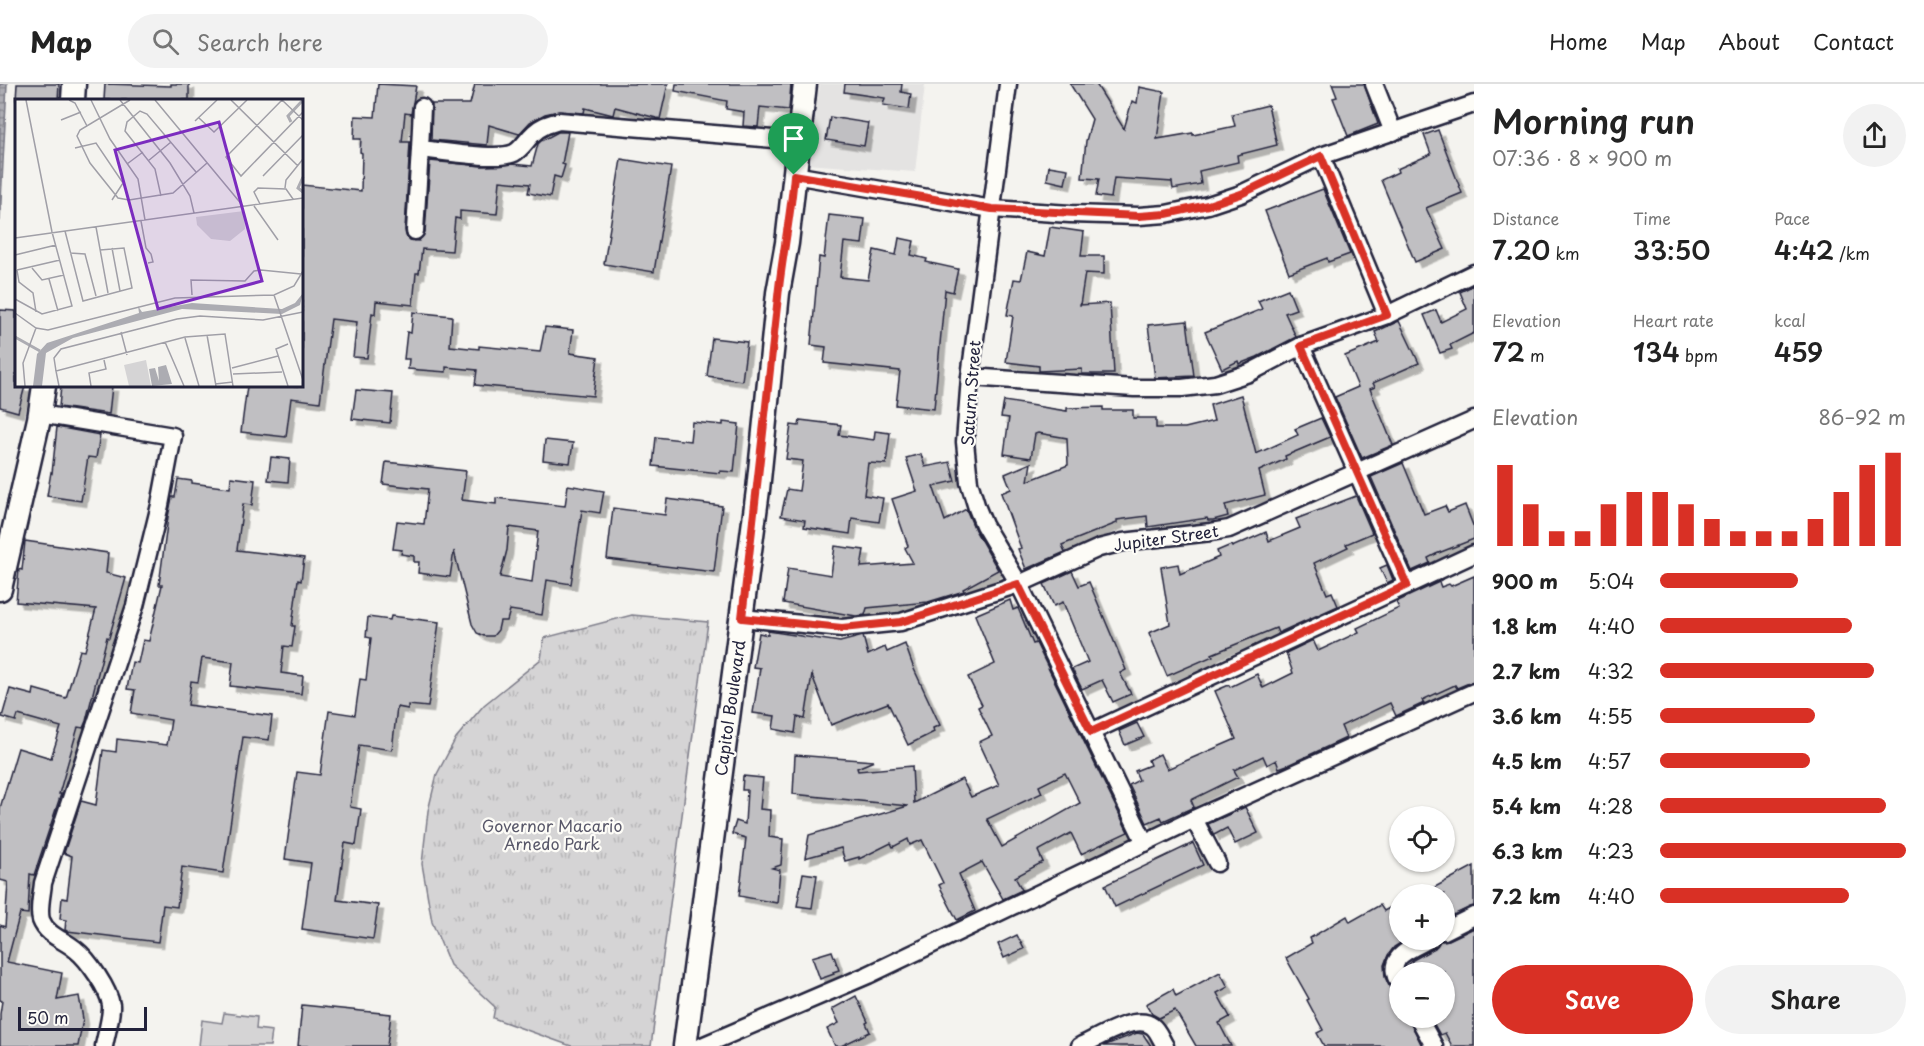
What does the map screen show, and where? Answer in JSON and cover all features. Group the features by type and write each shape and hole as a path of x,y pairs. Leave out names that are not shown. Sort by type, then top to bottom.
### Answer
{"main road":[{"path":"73,99 74,84"},
{"name":"Capitol Boulevard","path":"685,1046 758,490 778,293 788,233 805,84"},
{"path":"0,589 40,414 44,387"}],"street":[{"name":"Saturn Street","path":"1008,84 970,377 965,442 969,482 984,525 1018,584 1145,843"},
{"path":"1374,84 1393,132"},
{"path":"794,175 992,209 1139,216 1166,214 1208,205 1241,194 1321,156 1474,104"},
{"path":"415,231 422,107"},
{"path":"420,149 505,156 516,152 544,125 559,121 797,141"},
{"path":"1321,156 1387,315"},
{"path":"970,377 1134,388 1182,388 1215,384 1249,373 1301,346 1387,315 1474,273"},
{"path":"1301,346 1407,585"},
{"path":"40,414 173,436 160,504 135,606 44,883 40,903 41,919 45,928 77,950 102,983 111,1005 104,1046"},
{"name":"Jupiter Street","path":"742,618 842,628 901,622 1018,584 1099,548 1123,542 1229,529 1474,420"},
{"path":"1091,732 1474,554"},
{"path":"702,1046 868,975 1194,819 1474,692"},
{"path":"1194,819 1217,863"},
{"path":"1455,926 1474,916"},
{"path":"1396,962 1402,953 1408,950"},
{"path":"1080,1046 1126,1024 1140,1021 1154,1027 1165,1046"},
{"path":"1424,1028 1434,1046"}],"shaded area":[{"path":"0,84 7,84 0,221"},
{"path":"820,84 925,84 915,172 806,164"}],"green space":[{"name":"Governor Macario Arnedo Park","path":"632,615 708,622 651,1046 571,1046 493,1018 495,1007 450,965 432,922 422,864 428,811 437,774 456,738 484,705 541,659 544,638"},
{"path":"224,1013 257,1017 256,1029 272,1031 270,1046 199,1046 202,1020 222,1023"}],"building":[{"path":"17,84 59,84 58,99 16,99"},
{"path":"105,84 171,86 171,84 189,84 189,99 104,99"},
{"path":"378,84 416,86 411,114 405,113 402,142 410,142 405,230 410,240 419,241 425,232 430,161 482,166 512,164 532,166 538,144 541,141 558,132 568,132 562,164 565,165 561,178 554,176 550,197 528,193 530,184 500,181 497,214 460,211 460,219 455,218 452,251 422,249 419,273 416,273 413,305 376,301 375,314 372,313 367,358 353,357 357,322 331,319 320,402 291,398 286,437 241,432 247,387 303,387 303,185 361,191 361,139 354,139 355,116 375,117"},
{"path":"475,84 668,84 660,119 615,107 613,115 585,108 584,113 559,111 545,114 530,122 519,134 489,125 487,145 431,140 432,104 470,104"},
{"path":"676,84 791,84 789,110 760,107 758,127 743,126 744,112 726,109 727,101 675,91"},
{"path":"845,84 902,84 901,92 911,94 909,109 883,105 885,98 844,92"},
{"path":"1070,84 1096,84 1124,129 1132,101 1137,103 1139,87 1164,92 1157,139 1193,133 1193,135 1235,126 1232,114 1268,105 1277,145 1237,155 1238,162 1199,171 1201,184 1173,189 1172,182 1114,178 1111,198 1096,196 1099,179 1082,178 1086,141 1092,119"},
{"path":"1332,84 1364,84 1378,124 1348,136 1333,98 1337,97"},
{"path":"830,117 868,123 864,146 826,140"},
{"path":"1438,130 1462,193 1426,208 1445,249 1415,262 1381,180 1398,172 1397,169 1431,154 1424,135"},
{"path":"621,159 671,167 654,272 604,264"},
{"path":"1049,166 1068,169 1065,184 1047,180"},
{"path":"1323,189 1350,254 1328,262 1327,258 1289,273 1265,211"},
{"path":"829,215 865,219 862,244 844,242 840,277 868,280 874,250 896,255 899,238 914,241 911,255 927,259 926,262 958,269 953,292 945,290 934,409 896,405 900,371 824,363 826,347 811,345 819,257 824,258"},
{"path":"1050,227 1084,232 1081,256 1104,256 1104,274 1085,273 1080,305 1110,303 1114,374 1082,374 1082,369 1039,371 1039,366 1006,362 1013,316 1007,315 1014,279 1021,280 1027,252 1045,256"},
{"path":"1474,285 1474,333 1450,345 1452,349 1440,353 1424,315 1436,310 1441,322 1467,309 1460,292"},
{"path":"1288,289 1296,309 1285,313 1296,337 1257,357 1239,364 1238,361 1222,369 1205,332 1262,309 1258,301"},
{"path":"0,310 15,311 15,387 25,387 18,412 0,407"},
{"path":"413,312 452,316 450,346 479,349 479,346 540,352 545,327 573,330 570,353 598,357 593,396 475,385 477,370 446,367 446,372 408,369 409,359 404,359 407,332 411,333"},
{"path":"1187,321 1194,376 1155,378 1148,325"},
{"path":"1399,321 1419,363 1373,383 1375,387 1370,389 1393,445 1362,458 1335,397 1358,387 1345,356 1379,342 1375,332"},
{"path":"712,338 747,342 742,381 707,376"},
{"path":"61,387 112,387 109,414 59,407"},
{"path":"356,390 393,393 390,423 352,419"},
{"path":"1241,395 1256,454 1298,435 1295,429 1321,418 1330,437 1285,456 1286,459 1259,471 1265,495 1225,505 1228,516 1213,520 1207,518 1148,527 1147,516 1117,520 1117,523 1062,545 1065,552 1026,569 1018,549 1021,548 1001,493 1011,489 1005,474 1031,463 1028,481 1068,465 1067,438 1038,433 1035,434 1031,458 1004,454 1009,418 1001,417 1004,401 1067,411 1067,408 1103,407 1103,410 1133,410 1133,418 1156,418 1156,428 1185,428 1214,421 1210,405"},
{"path":"800,420 841,425 839,435 874,440 875,431 890,433 886,464 868,463 864,495 883,498 879,522 852,518 850,534 804,527 805,520 781,516 787,489 799,491 803,461 786,459 791,425 799,426"},
{"path":"692,422 739,424 734,472 720,471 720,473 653,466 656,437 690,441"},
{"path":"57,427 100,435 96,458 88,457 81,501 47,496"},
{"path":"545,440 573,443 570,463 543,460"},
{"path":"921,454 925,467 950,462 955,481 933,486 945,521 966,509 998,570 963,589 964,591 928,602 867,608 865,615 856,616 783,603 788,568 831,575 835,546 864,550 861,567 913,563 905,548 908,546 892,499 917,491 906,458"},
{"path":"271,457 290,459 288,482 268,480"},
{"path":"386,462 466,471 462,500 496,504 496,498 565,506 568,485 604,491 600,513 582,510 571,584 547,580 542,615 510,610 507,621 500,621 498,630 493,636 484,636 477,633 472,624 454,551 450,577 418,573 419,562 414,562 414,556 401,554 402,550 393,549 397,521 424,524 428,489 383,484","holes":["509,527 538,531 532,582 500,577 507,550"]},
{"path":"1403,463 1424,514 1445,506 1448,512 1465,505 1474,528 1474,539 1428,558 1430,563 1412,571 1371,477"},
{"path":"231,477 255,480 252,505 243,504 237,550 304,558 301,581 298,580 292,626 295,626 292,647 284,646 281,673 303,676 301,694 230,686 233,662 202,658 198,682 191,681 188,705 272,716 269,740 243,737 223,873 182,867 177,907 163,905 158,942 67,931 65,930 66,920 60,919 62,898 67,899 72,856 64,853 81,801 96,805 103,750 116,752 117,739 167,745 171,720 131,713 135,690 127,689 132,662 138,663 143,640 149,641 162,585 159,585 168,517 178,479 230,488"},
{"path":"1356,496 1372,533 1346,544 1348,547 1314,563 1327,594 1332,592 1338,606 1278,633 1276,628 1212,654 1213,656 1167,676 1149,633 1170,624 1161,567 1178,564 1180,574 1219,557 1217,551 1231,545 1232,547 1266,532 1269,541 1300,528 1296,519"},
{"path":"667,499 722,506 714,572 607,559 613,508 665,515"},
{"path":"25,541 108,553 106,573 126,578 109,638 107,637 86,721 83,728 78,727 59,794 61,794 34,875 30,874 28,914 20,913 7,962 62,973 57,1000 79,996 83,1019 78,1046 0,1046 2,1001 0,1000 0,925 5,927 8,882 0,880 0,808 18,748 51,758 61,727 18,715 16,721 2,717 10,689 33,695 34,689 66,698 80,650 85,651 96,609 16,602 19,569 22,570"},
{"path":"1387,565 1393,580 1387,583 1380,568"},
{"path":"1072,571 1079,586 1089,582 1126,670 1120,673 1131,694 1113,702 1102,680 1082,689 1072,669 1088,662 1063,602 1054,606 1044,584"},
{"path":"1474,576 1474,681 1457,688 1455,685 1422,700 1424,703 1396,716 1390,703 1341,726 1346,738 1279,768 1276,760 1267,765 1263,756 1234,770 1238,777 1191,800 1194,807 1163,821 1161,817 1147,823 1129,785 1139,780 1135,771 1150,765 1148,760 1160,754 1167,769 1236,739 1215,691 1229,685 1230,687 1257,674 1263,688 1293,673 1286,653 1313,640 1318,651 1359,632 1357,628 1399,608 1396,602 1439,582 1441,587 1449,584 1451,586"},
{"path":"1010,600 1013,610 1018,608 1033,644 1036,643 1128,832 1081,854 1071,833 1038,851 1043,862 1015,877 1022,890 1003,899 982,862 959,874 975,911 957,920 939,885 943,883 922,840 910,845 908,839 893,847 891,843 859,859 859,857 845,861 841,848 805,858 809,835 908,806 793,794 795,755 874,761 857,768 858,771 912,766 914,803 962,779 971,797 999,785 979,742 992,736 978,707 982,705 968,677 995,664 975,615","holes":["1065,773 1080,803 1002,847 987,819 1042,793 1039,786"]},
{"path":"391,616 439,622 428,707 408,705 408,709 397,707 392,750 359,745 350,807 361,809 356,845 345,843 337,900 378,905 373,939 302,929 311,863 285,859 297,772 320,775 329,711 355,715 360,679 366,680 371,638 366,637 368,617 390,620"},
{"path":"768,631 840,642 863,636 868,655 885,647 887,652 905,644 940,725 933,728 934,732 908,745 888,703 831,725 812,675 805,719 797,717 795,733 773,729 775,716 753,713 760,668 753,667 759,633 768,635"},
{"path":"1137,723 1144,737 1125,745 1119,731"},
{"path":"743,776 763,778 760,809 770,810 769,837 783,839 781,865 772,868 780,870 777,903 739,896 746,838 732,834 736,821 745,824 747,790 742,790"},
{"path":"1245,807 1258,833 1235,844 1227,828 1214,835 1208,824"},
{"path":"1193,843 1203,865 1115,907 1105,885"},
{"path":"1474,866 1474,906 1455,914 1455,884 1441,884"},
{"path":"803,873 817,875 812,908 797,906"},
{"path":"1380,905 1384,911 1389,908 1389,950 1392,950 1384,965 1385,977 1389,986 1389,1028 1413,1028 1422,1046 1324,1046 1317,1033 1323,1030 1286,958 1312,943 1310,938 1347,916 1350,922"},
{"path":"1474,928 1474,1046 1452,1046 1445,1033 1440,1035 1436,1028 1455,1028 1455,962 1411,962 1431,950 1455,950 1455,937"},
{"path":"1017,935 1024,949 1004,958 998,944"},
{"path":"832,951 839,970 820,979 812,957"},
{"path":"1220,972 1228,987 1217,993 1230,1017 1219,1023 1231,1046 1196,1046 1175,1010 1159,1018 1152,1014 1146,1004 1173,989 1176,996"},
{"path":"856,996 870,1032 841,1046 835,1046 827,1029 839,1023 832,1009"},
{"path":"302,1005 391,1014 387,1046 298,1046"},
{"path":"1137,1033 1143,1034 1151,1046 1103,1046"}],"route":[{"path":"1321,156 1387,315 1301,346 1407,585 1091,732 1018,584 901,622 842,628 742,618 758,490 778,293 787,243 794,175 992,209 1139,216 1166,214 1208,205 1241,194 1321,156"}]}
